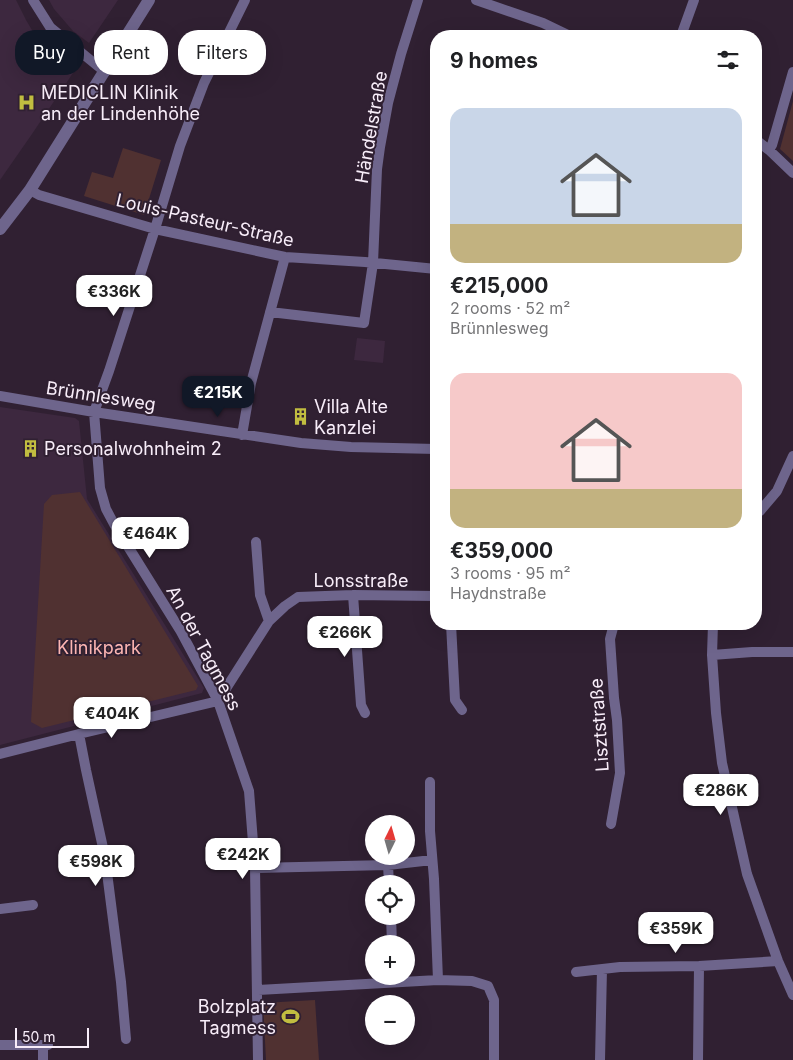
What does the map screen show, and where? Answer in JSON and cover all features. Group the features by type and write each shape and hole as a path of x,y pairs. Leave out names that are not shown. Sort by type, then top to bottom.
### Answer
{"street":[{"path":"33,0 50,27 94,63"},
{"path":"131,30 149,0"},
{"path":"94,412 110,371 180,146 204,83 246,0"},
{"name":"Händelstraße","path":"270,312 364,323 373,263 378,169 388,103 418,0"},
{"path":"476,0 543,23 558,30"},
{"path":"683,30 694,0"},
{"path":"769,150 793,72"},
{"path":"0,229 30,190 103,75"},
{"path":"762,145 793,173"},
{"name":"Louis-Pasteur-Straße","path":"30,190 39,195 155,229 285,257 430,268"},
{"path":"242,435 251,383 285,257"},
{"name":"Brünnlesweg","path":"0,396 301,443 351,447 430,449"},
{"name":"An der Tagmess","path":"94,412 100,488 106,509 180,630 218,701 248,791 255,868 258,1060"},
{"path":"762,509 777,491 793,456"},
{"path":"256,542 260,595 269,621"},
{"path":"353,595 361,705 365,713"},
{"name":"Lonsstraße","path":"218,701 269,621 298,597 353,595 430,596"},
{"path":"450,630 455,700 462,710"},
{"name":"Lisztstraße","path":"611,824 620,773 610,639 612,630"},
{"path":"713,630 712,655 716,713 722,763 747,874 778,961 793,995"},
{"path":"712,655 752,652 793,652"},
{"path":"0,754 218,701"},
{"path":"79,734 106,857 126,1038"},
{"path":"430,782 430,831 438,980"},
{"path":"415,862 432,860"},
{"path":"255,868 388,865 389,875"},
{"path":"0,909 33,905"},
{"path":"576,972 620,967 699,966 778,961"},
{"path":"698,1060 699,966"},
{"path":"600,1060 602,969"},
{"path":"258,990 438,980 472,981 488,986 494,1000 494,1060"},
{"path":"0,1045 46,1045 43,1060"}],"shaded area":[{"name":"MEDICLIN Klinik an der Lindenhöhe","path":"0,0 16,0 32,30 15,30 15,75 72,75 0,180"},
{"path":"49,0 118,0 98,30 94,30 94,36 89,43 84,39 84,30 72,30 54,9"},
{"path":"357,338 385,341 383,363 354,360"},
{"path":"0,407 75,418 79,421 87,499 204,688 202,693 0,745"}],"green space":[{"path":"793,101 793,161 780,149"},
{"path":"123,148 161,160 144,215 84,196 92,172 113,178"},
{"name":"Klinikpark","path":"80,492 198,686 196,690 42,728 31,722 44,504 52,495"},
{"path":"315,1000 319,1060 266,1060 263,1003"}],"place":[{"name":"MEDICLIN Klinik an der Lindenhöhe","path":"27,102"},
{"name":"Villa Alte Kanzlei","path":"300,416"},
{"name":"Personalwohnheim 2","path":"30,448"},
{"name":"Bolzplatz Tagmess","path":"290,1016"}]}
